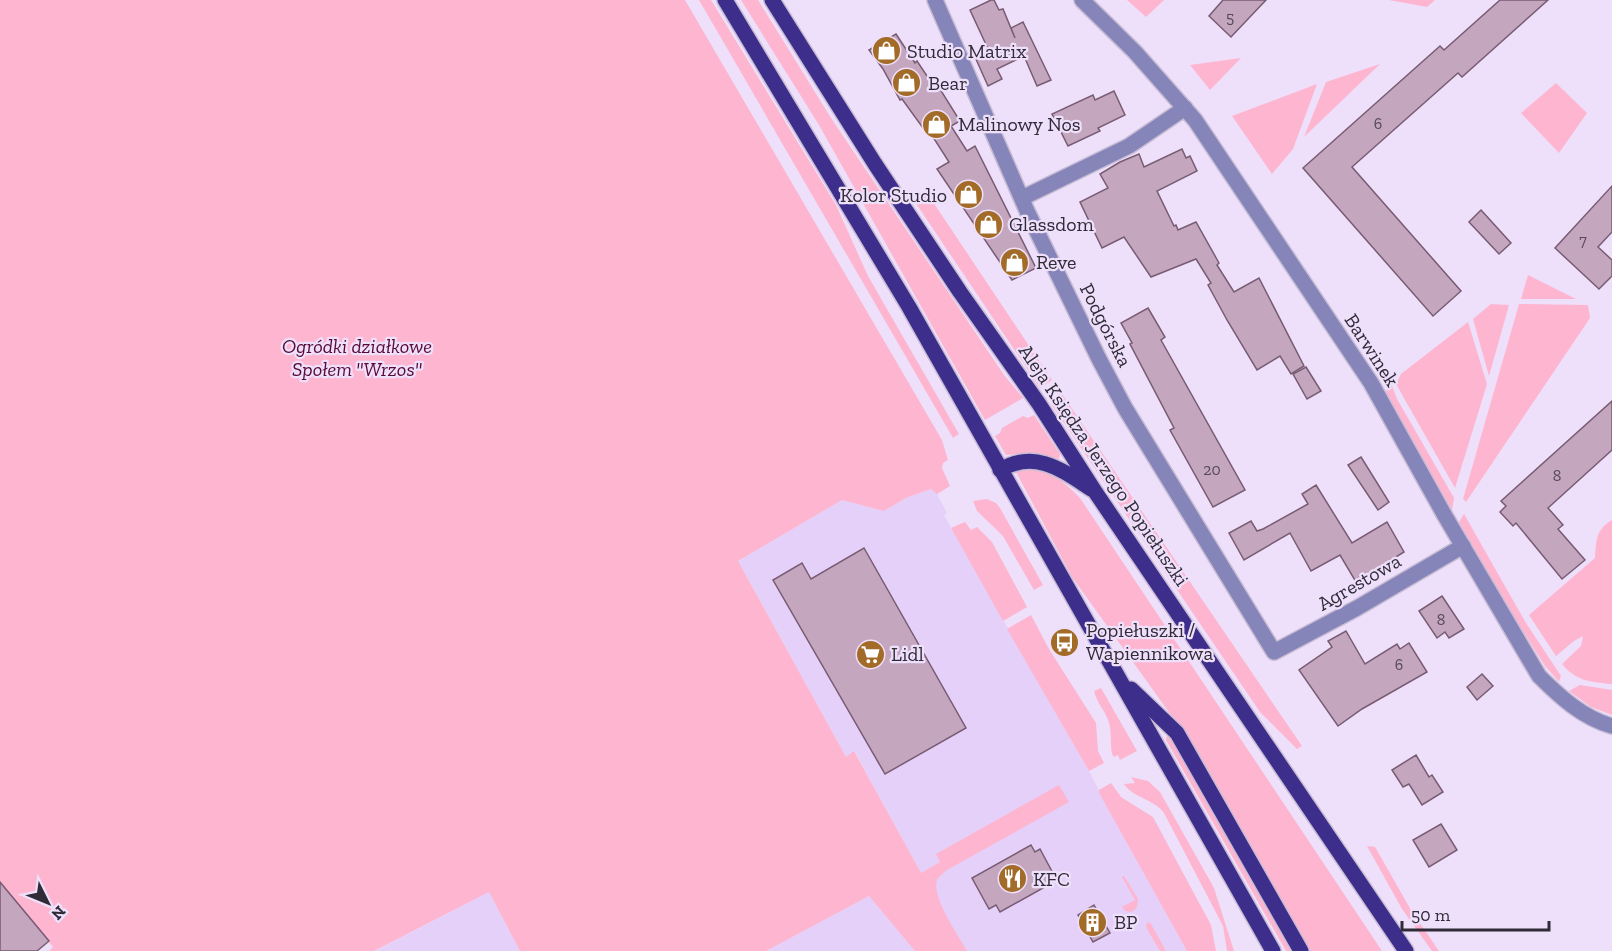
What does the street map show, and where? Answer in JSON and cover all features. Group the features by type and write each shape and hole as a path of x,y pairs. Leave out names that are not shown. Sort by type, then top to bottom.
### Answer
{"main road":[{"path":"725,0 909,307 1273,951"},
{"name":"Aleja Księdza Jerzego Popiełuszki","path":"772,0 875,164 960,292 1039,404 1096,493 1406,951"},
{"path":"1000,470 1020,460 1038,462 1067,473 1096,493"},
{"path":"1118,676 1177,733 1300,951"}],"street":[{"name":"Podgórska","path":"935,0 987,123 1064,289 1125,408 1274,652"},
{"name":"Barwinek","path":"1082,0 1136,52 1185,108 1371,383 1462,546 1539,676 1558,695 1583,714 1612,726"},
{"path":"1022,198 1129,146 1185,108"},
{"name":"Agrestowa","path":"1274,652 1357,608 1462,546"}],"shaded area":[{"path":"931,489 937,494 947,513 944,515 951,528 1089,771 1187,951 963,951 855,752 846,757 738,561 842,500 884,511 906,498"},
{"path":"489,892 520,951 375,951"},
{"path":"869,896 915,951 766,951 811,927"}],"green space":[{"name":"Ogródki działkowe Społem \"Wrzos\"","path":"0,0 685,0 942,440 948,460 943,463 942,468 950,486 937,494 931,489 906,498 884,511 842,500 738,561 846,757 854,751 921,873 940,862 936,854 1059,785 1069,802 947,870 937,880 936,887 942,906 967,951 915,951 869,896 766,951 520,951 489,892 374,951 49,951 53,947 0,884"},
{"path":"699,0 711,0 836,205 868,276 959,434 953,438"},
{"path":"741,0 758,0 831,118 1004,375 1023,398 985,420 819,125"},
{"path":"1127,0 1164,0 1146,17"},
{"path":"1389,0 1435,0 1427,7"},
{"path":"1241,58 1210,90 1190,65"},
{"path":"1380,64 1304,137 1326,82"},
{"path":"1556,83 1587,113 1559,153 1521,113"},
{"path":"1317,84 1293,149 1272,174 1232,116"},
{"path":"925,190 1052,380 1040,388 913,199"},
{"path":"1528,275 1576,299 1521,299"},
{"path":"1491,304 1509,305 1489,376 1473,319"},
{"path":"1519,304 1588,305 1590,318 1466,502 1463,499"},
{"path":"1468,322 1487,384 1455,488 1396,384 1401,374"},
{"path":"1390,381 1397,399 1454,498 1452,510 1391,405 1386,392"},
{"path":"1059,394 1063,395 1302,746 1297,749 1260,712 1051,404"},
{"path":"1034,415 1060,454 1059,459 1033,453 1006,455 995,436 1002,428 1023,416 1028,418"},
{"path":"1026,469 1049,474 1068,486 1080,498 1382,951 1308,951 1181,729 1072,577 1015,470"},
{"path":"987,499 996,503 1000,508 1043,585 1034,590 1003,536 977,511 973,501"},
{"path":"1464,514 1526,623 1561,676 1559,682 1545,666 1509,609 1459,522"},
{"path":"1612,520 1612,684 1584,680 1567,670 1562,664 1581,646 1583,636 1556,656 1529,615 1595,558 1600,531"},
{"path":"965,522 971,530 977,527 992,542 1027,607 1003,621 951,528"},
{"path":"1031,615 1049,649 1096,723 1098,751 1104,763 1089,771 1007,629"},
{"path":"1580,685 1612,690 1612,715 1591,707 1569,691"},
{"path":"1101,688 1137,751 1120,760 1118,755 1114,757 1112,754 1109,723 1094,691"},
{"path":"1167,736 1171,737 1293,951 1286,951 1166,740"},
{"path":"1131,777 1148,781 1160,792 1214,888 1234,951 1227,951 1223,926 1164,813 1160,808 1128,789 1124,784 1135,783"},
{"path":"1111,783 1121,797 1153,817 1211,925 1216,951 1187,951 1099,793 1099,790"},
{"path":"1367,846 1375,847 1411,910 1439,951 1432,951 1402,909"},
{"path":"1124,876 1138,899 1137,907 1132,912 1125,911 1122,907 1135,900 1122,877"},
{"path":"1148,922 1166,951 1160,951 1147,929"}],"building":[{"path":"994,0 999,10 1003,9 1015,38 1011,28 1023,22 1051,80 1037,86 1024,56 997,69 1002,79 988,86 975,57 989,51 970,10"},
{"path":"1223,0 1266,0 1231,37 1209,16"},
{"path":"1500,0 1548,0 1462,77 1458,73 1352,167 1461,291 1433,316 1303,168 1440,46 1444,50"},
{"path":"896,34 937,91 940,89 960,121 951,126 967,151 975,146 1036,268 1012,280 937,169 949,162 926,126 923,128 902,99 900,100 883,69 869,50"},
{"path":"1114,91 1125,115 1098,128 1100,131 1068,146 1052,114 1093,95 1095,100"},
{"path":"1182,149 1186,158 1190,156 1197,171 1157,191 1178,230 1196,222 1219,263 1217,265 1234,292 1259,278 1304,366 1291,374 1280,356 1257,370 1227,320 1208,285 1211,283 1196,259 1151,277 1124,237 1102,248 1080,202 1108,188 1100,174 1139,154 1144,167"},
{"path":"1612,186 1612,232 1598,247 1612,260 1612,276 1599,289 1555,248"},
{"path":"1481,210 1511,243 1499,254 1469,222"},
{"path":"1148,308 1165,337 1161,340 1245,490 1213,507 1170,430 1174,428 1121,323"},
{"path":"1306,367 1321,391 1307,399 1293,374"},
{"path":"1612,401 1612,450 1548,508 1563,525 1558,529 1585,560 1562,579 1516,523 1513,526 1500,512 1506,506 1501,501"},
{"path":"1361,457 1389,502 1378,510 1348,465"},
{"path":"1316,485 1352,543 1387,522 1404,552 1356,582 1340,555 1311,571 1290,533 1244,560 1229,533 1251,521 1257,531 1263,529 1308,504 1302,494"},
{"name":"Lidl","path":"864,548 966,728 885,774 773,580 802,563 811,579"},
{"path":"1442,596 1464,629 1449,638 1445,632 1437,638 1419,611"},
{"path":"1346,631 1365,664 1397,644 1400,649 1409,643 1427,672 1362,709 1338,726 1299,670 1332,647 1328,641"},
{"path":"1482,674 1493,686 1477,700 1467,687"},
{"path":"1416,755 1429,777 1432,775 1443,792 1422,805 1409,784 1403,787 1392,770"},
{"path":"1441,824 1457,850 1429,867 1413,840"},
{"name":"KFC","path":"1031,845 1035,852 1040,849 1055,877 1050,880 1052,883 1000,912 996,905 989,909 972,878"},
{"path":"0,882 49,941 37,951 0,951"},
{"name":"BP","path":"1094,905 1110,933 1093,942 1078,915"}],"place":[{"name":"Studio Matrix","path":"886,51"},
{"name":"Bear","path":"907,83"},
{"name":"Malinowy Nos","path":"937,124"},
{"name":"Kolor Studio","path":"968,195"},
{"name":"Glassdom","path":"988,224"},
{"name":"Reve","path":"1015,262"},
{"name":"Popiełuszki / Wapiennikowa","path":"1065,642"},
{"name":"Lidl","path":"870,654"},
{"name":"KFC","path":"1012,879"},
{"name":"BP","path":"1093,922"}]}
